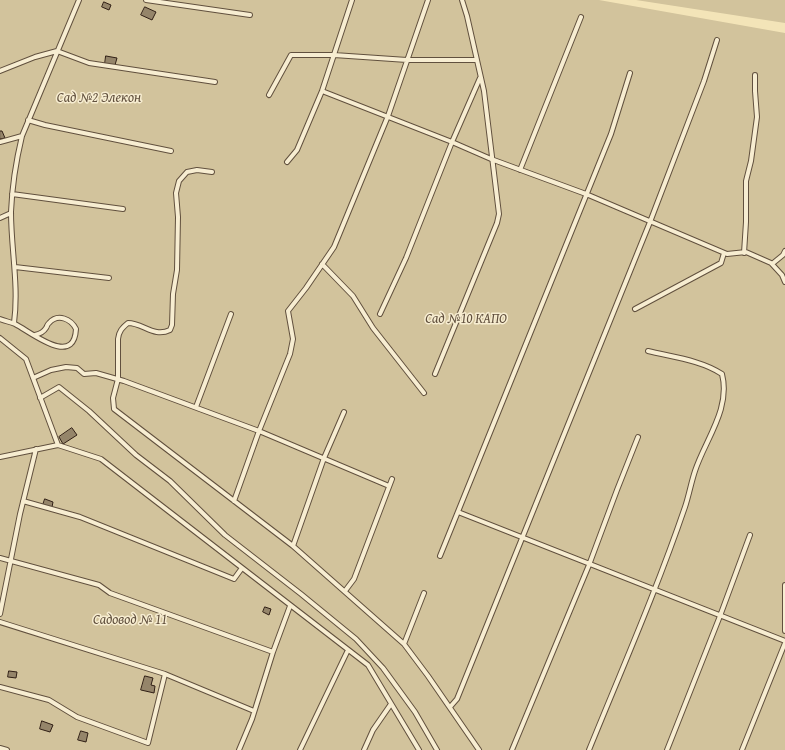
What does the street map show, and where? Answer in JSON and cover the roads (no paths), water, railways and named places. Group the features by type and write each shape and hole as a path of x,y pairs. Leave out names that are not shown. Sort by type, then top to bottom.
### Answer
{"lane":[{"path":"14,323 16,311 15,267 11,213 17,156 28,120 56,51 79,0"},
{"path":"146,0 250,15"},
{"path":"288,162 297,150 322,91 352,0"},
{"path":"234,501 259,431 290,354 293,339 288,311 334,246 388,116 428,0"},
{"path":"435,374 497,223 498,214 484,92 462,0"},
{"path":"520,170 581,17"},
{"path":"450,707 457,699 650,222 704,81 717,40"},
{"path":"0,71 56,51 89,63 215,82"},
{"path":"269,95 291,55 334,55 407,60 477,60"},
{"path":"440,556 611,134 630,73"},
{"path":"744,253 746,181 751,161 757,118 755,75"},
{"path":"380,314 406,258 452,142 481,77"},
{"path":"322,91 388,116 491,159 586,194 724,253 746,252 772,264 782,275 785,282"},
{"path":"28,120 45,125 171,151"},
{"path":"0,142 22,136"},
{"path":"212,172 197,170 187,172 179,181 176,193 178,218 177,270 173,294 172,325 170,330 165,333 159,333 135,323 128,323 121,328 118,333 118,379 113,398 114,409 293,546 404,644 479,750"},
{"path":"12,194 124,209"},
{"path":"0,218 11,213"},
{"path":"772,264 783,255 785,251"},
{"path":"636,310 721,262 724,253"},
{"path":"322,264 353,296 373,328 424,392"},
{"path":"15,267 109,278"},
{"path":"196,407 231,314"},
{"path":"0,319 14,323 35,336 53,346 65,347 73,343 76,335 76,329 70,321 63,317 53,319 48,323 46,329 35,336"},
{"path":"0,338 26,359 58,445"},
{"path":"589,750 654,590 686,506 694,472 723,406 724,383 722,374 714,368 683,359 648,352"},
{"path":"33,378 51,370 66,367 77,368 84,374 96,373 118,379 259,431 389,486"},
{"path":"40,398 59,387 89,411 136,454 170,481 225,535 356,639 383,668 415,712 437,750"},
{"path":"293,546 324,458 344,412"},
{"path":"512,750 590,565 617,490 638,438"},
{"path":"0,457 58,445 101,460 368,665 419,750"},
{"path":"0,614 10,560 36,449"},
{"path":"345,591 354,579 392,480"},
{"path":"23,501 80,517 234,579 242,568"},
{"path":"458,512 785,642 742,750"},
{"path":"667,750 750,535"},
{"path":"0,558 99,585 110,593 273,652"},
{"path":"785,585 785,631"},
{"path":"404,644 424,592"},
{"path":"239,750 290,606"},
{"path":"0,622 165,674 254,711"},
{"path":"300,750 348,650"},
{"path":"0,687 49,700 77,717 148,743 165,674"},
{"path":"364,750 373,730 391,704"},
{"path":"0,748 7,750"}],"park label":[{"name":"Сад №2 Элекон","path":"99,98"},
{"name":"Сад №10 КАПО","path":"466,319"},
{"name":"Садовод № 11","path":"130,620"}]}
